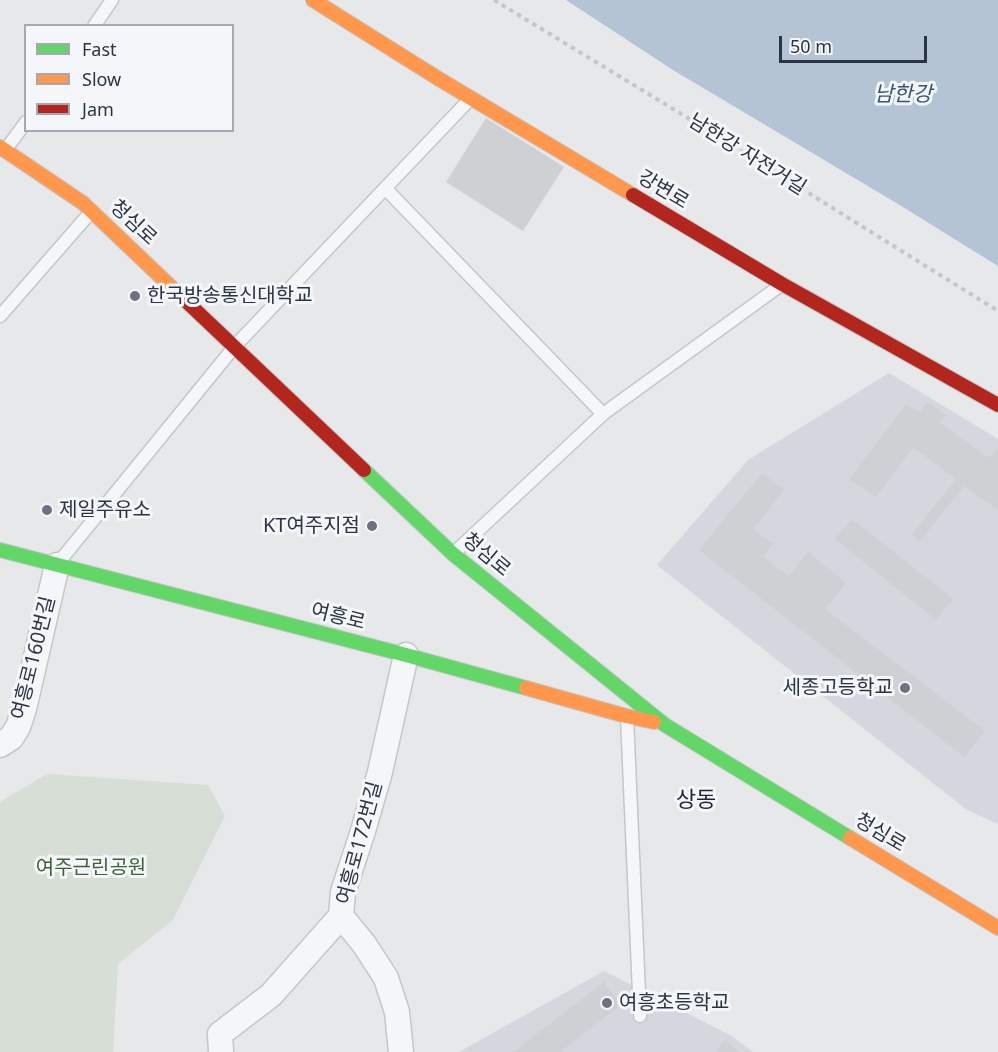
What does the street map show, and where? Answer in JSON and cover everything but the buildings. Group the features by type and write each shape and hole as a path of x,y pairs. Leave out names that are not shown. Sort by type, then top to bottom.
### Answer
{"street":[{"name":"강변로","path":"313,0 471,98 782,284 998,405"},
{"name":"청심로","path":"2,149 82,203 453,554 665,725 998,928"},
{"name":"여흥로","path":"0,550 665,725"},
{"name":"여흥로160번길","path":"0,745 15,733 24,709 57,565"},
{"name":"여흥로172번길","path":"401,1052 397,1012 386,978 364,944 341,916 344,891 380,772 406,655"},
{"path":"221,1052 220,1034 271,995 341,916"}],"lane":[{"path":"95,24 112,0"},
{"path":"57,565 235,346 471,98"},
{"path":"2,149 24,124"},
{"path":"386,188 603,414"},
{"path":"0,316 92,212"},
{"path":"453,554 603,414 782,284"},
{"path":"627,716 640,1016"}],"path":[{"name":"남한강 자전거길","path":"494,0 998,311"}],"shaded area":[{"name":"세종고등학교","path":"889,373 998,439 998,824 967,810 657,565 748,460"},
{"name":"여흥초등학교","path":"604,971 730,1035 753,1052 459,1052"}],"green space":[{"name":"여주근린공원","path":"47,774 208,785 225,816 173,920 118,964 113,1052 0,1052 0,802"}],"water":[{"name":"남한강","path":"566,0 998,0 998,266 673,70"}],"traffic: fast":[{"path":"364,470 453,554 665,725 850,838"},
{"path":"0,550 526,688"}],"traffic: slow":[{"path":"313,0 439,79 633,195"},
{"path":"0,147 83,203 187,302"},
{"path":"526,688 654,722"},
{"path":"850,838 998,928"}],"traffic: jam":[{"path":"633,195 782,284 998,405"},
{"path":"187,302 364,470"}],"place":[{"name":"한국방송통신대학교","path":"135,296"},
{"name":"제일주유소","path":"47,510"},
{"name":"KT여주지점","path":"372,526"},
{"name":"세종고등학교","path":"905,688"},
{"name":"여흥초등학교","path":"607,1003"}],"district":[{"name":"상동","path":"696,801"}]}
